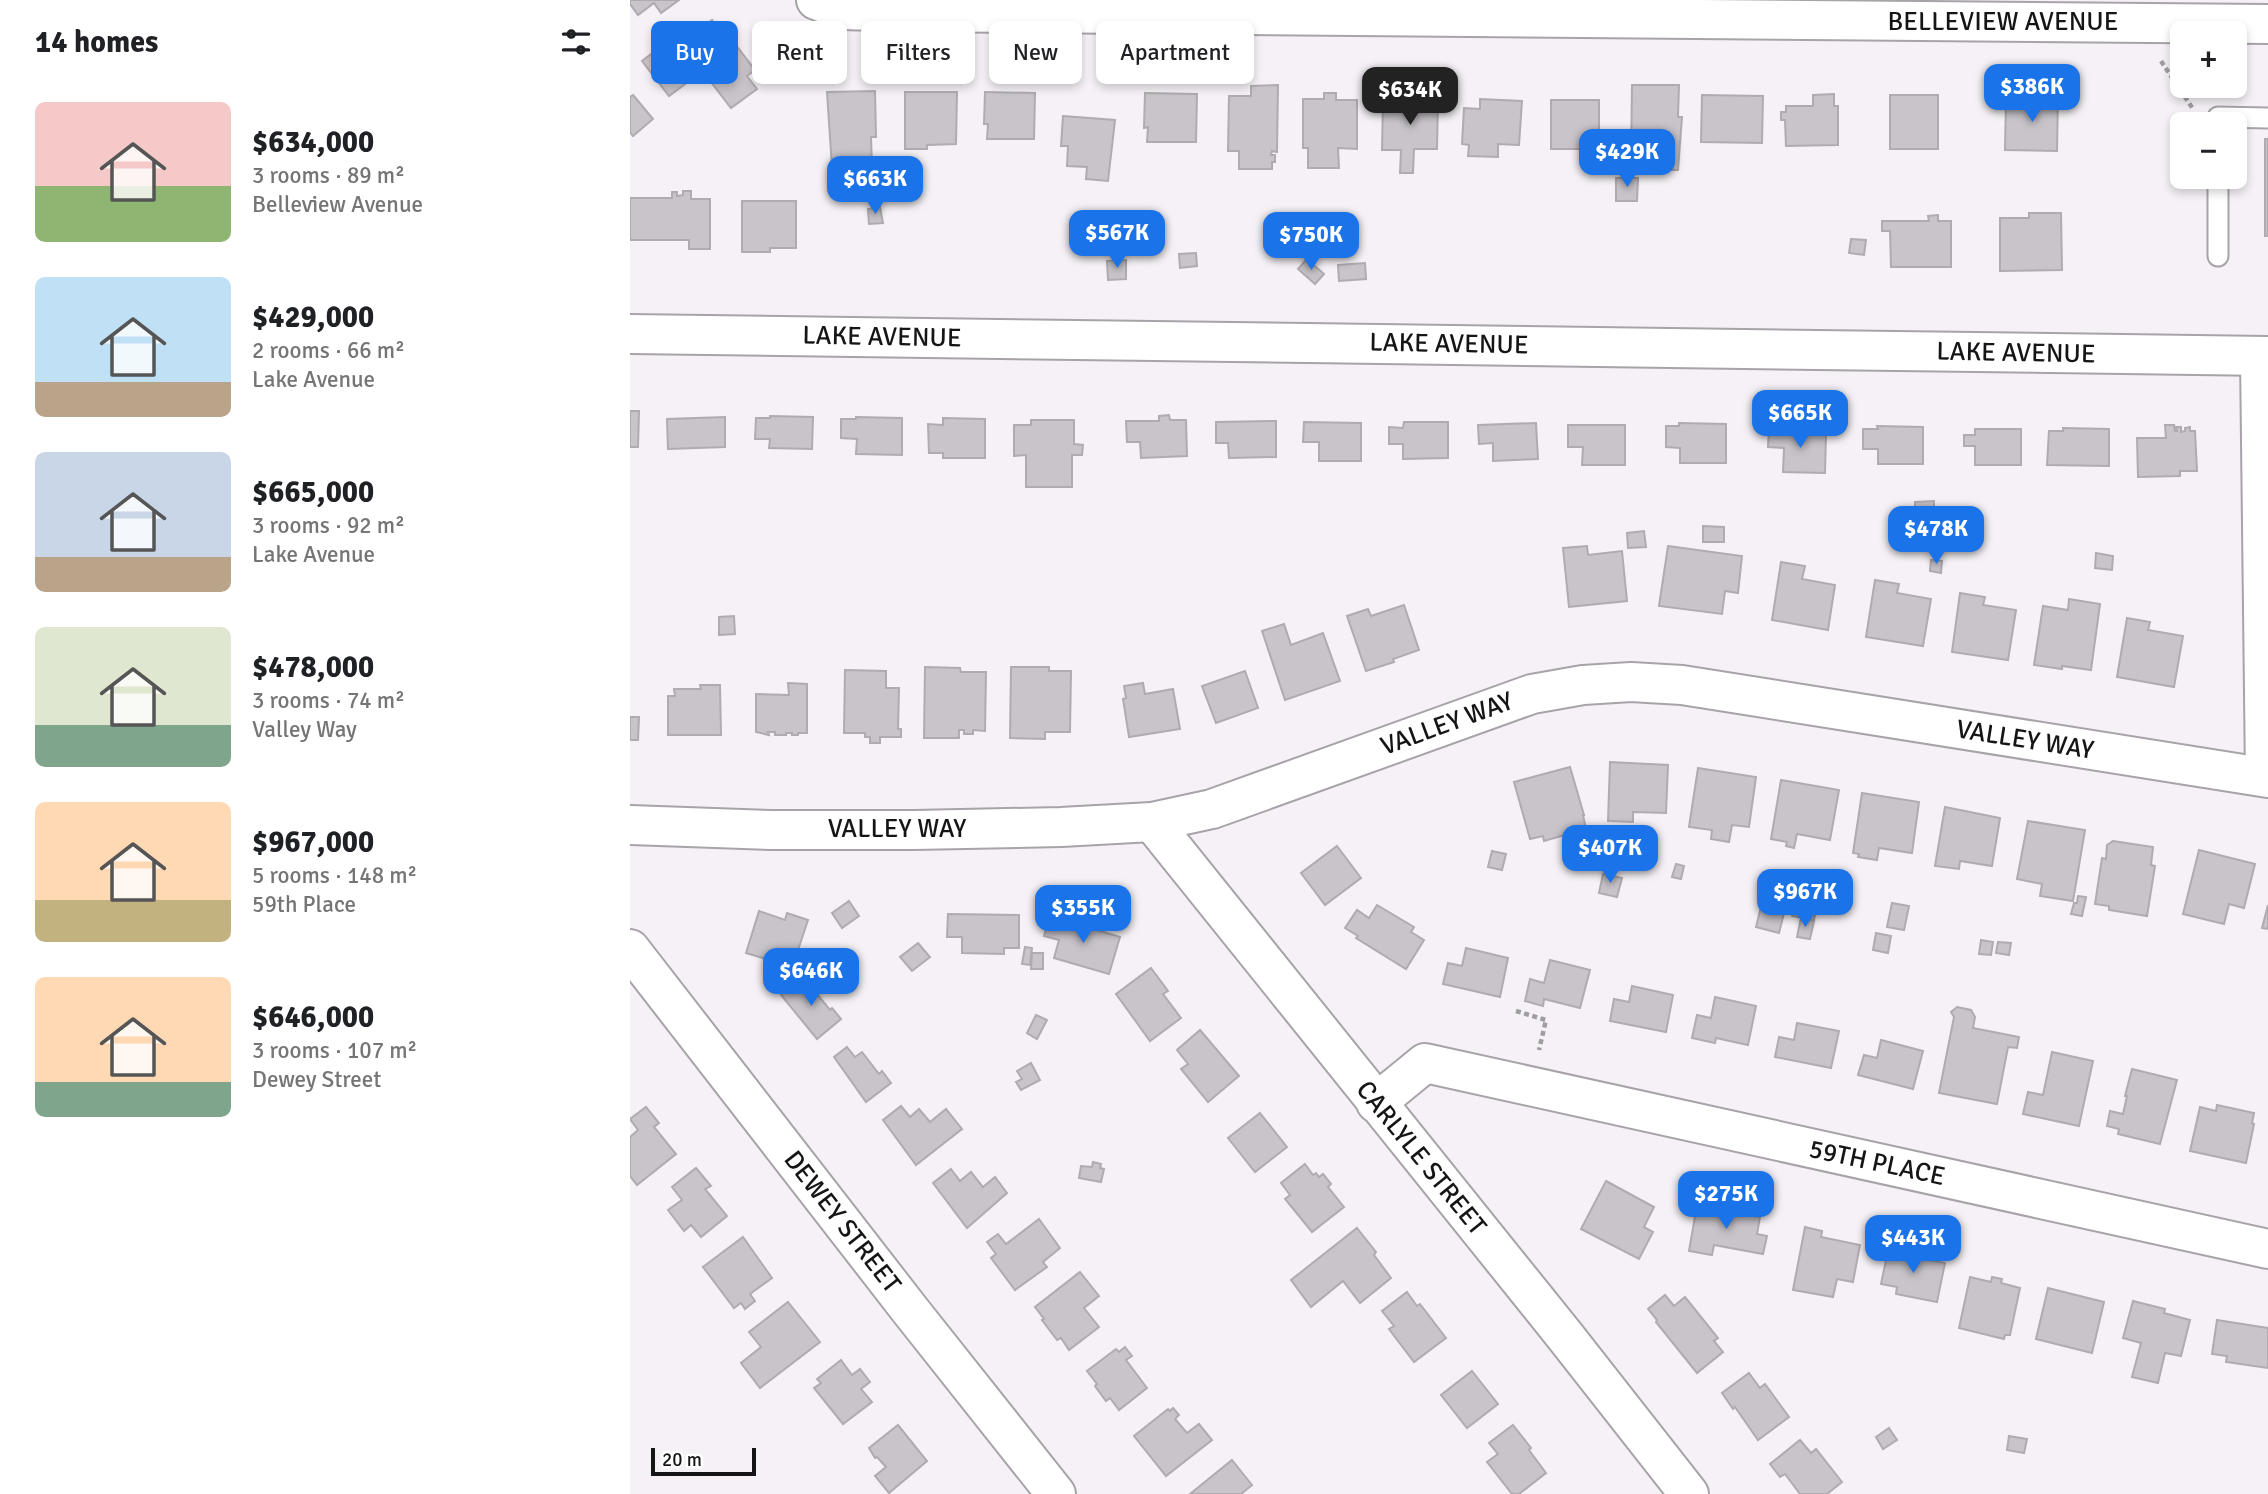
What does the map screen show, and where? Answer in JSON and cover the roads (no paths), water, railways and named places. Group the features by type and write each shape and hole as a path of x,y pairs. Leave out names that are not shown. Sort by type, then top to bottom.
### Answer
{"street":[{"name":"BELLEVIEW AVENUE","path":"816,0 842,10 907,12 2268,24"},
{"name":"LAKE AVENUE","path":"630,334 2264,356"},
{"path":"2264,356 2266,778"},
{"name":"VALLEY WAY","path":"630,825 771,830 914,830 1152,822 1212,809 1532,694 1583,685 1631,682 1682,685 2266,778"},
{"name":"CARLYLE STREET","path":"1152,822 1689,1494"},
{"name":"DEWEY STREET","path":"630,949 1056,1494"},
{"name":"59TH PLACE","path":"1376,1102 1425,1063 2268,1249"}],"lane":[{"path":"2247,118 2268,118"},
{"path":"2218,189 2218,256"}]}
